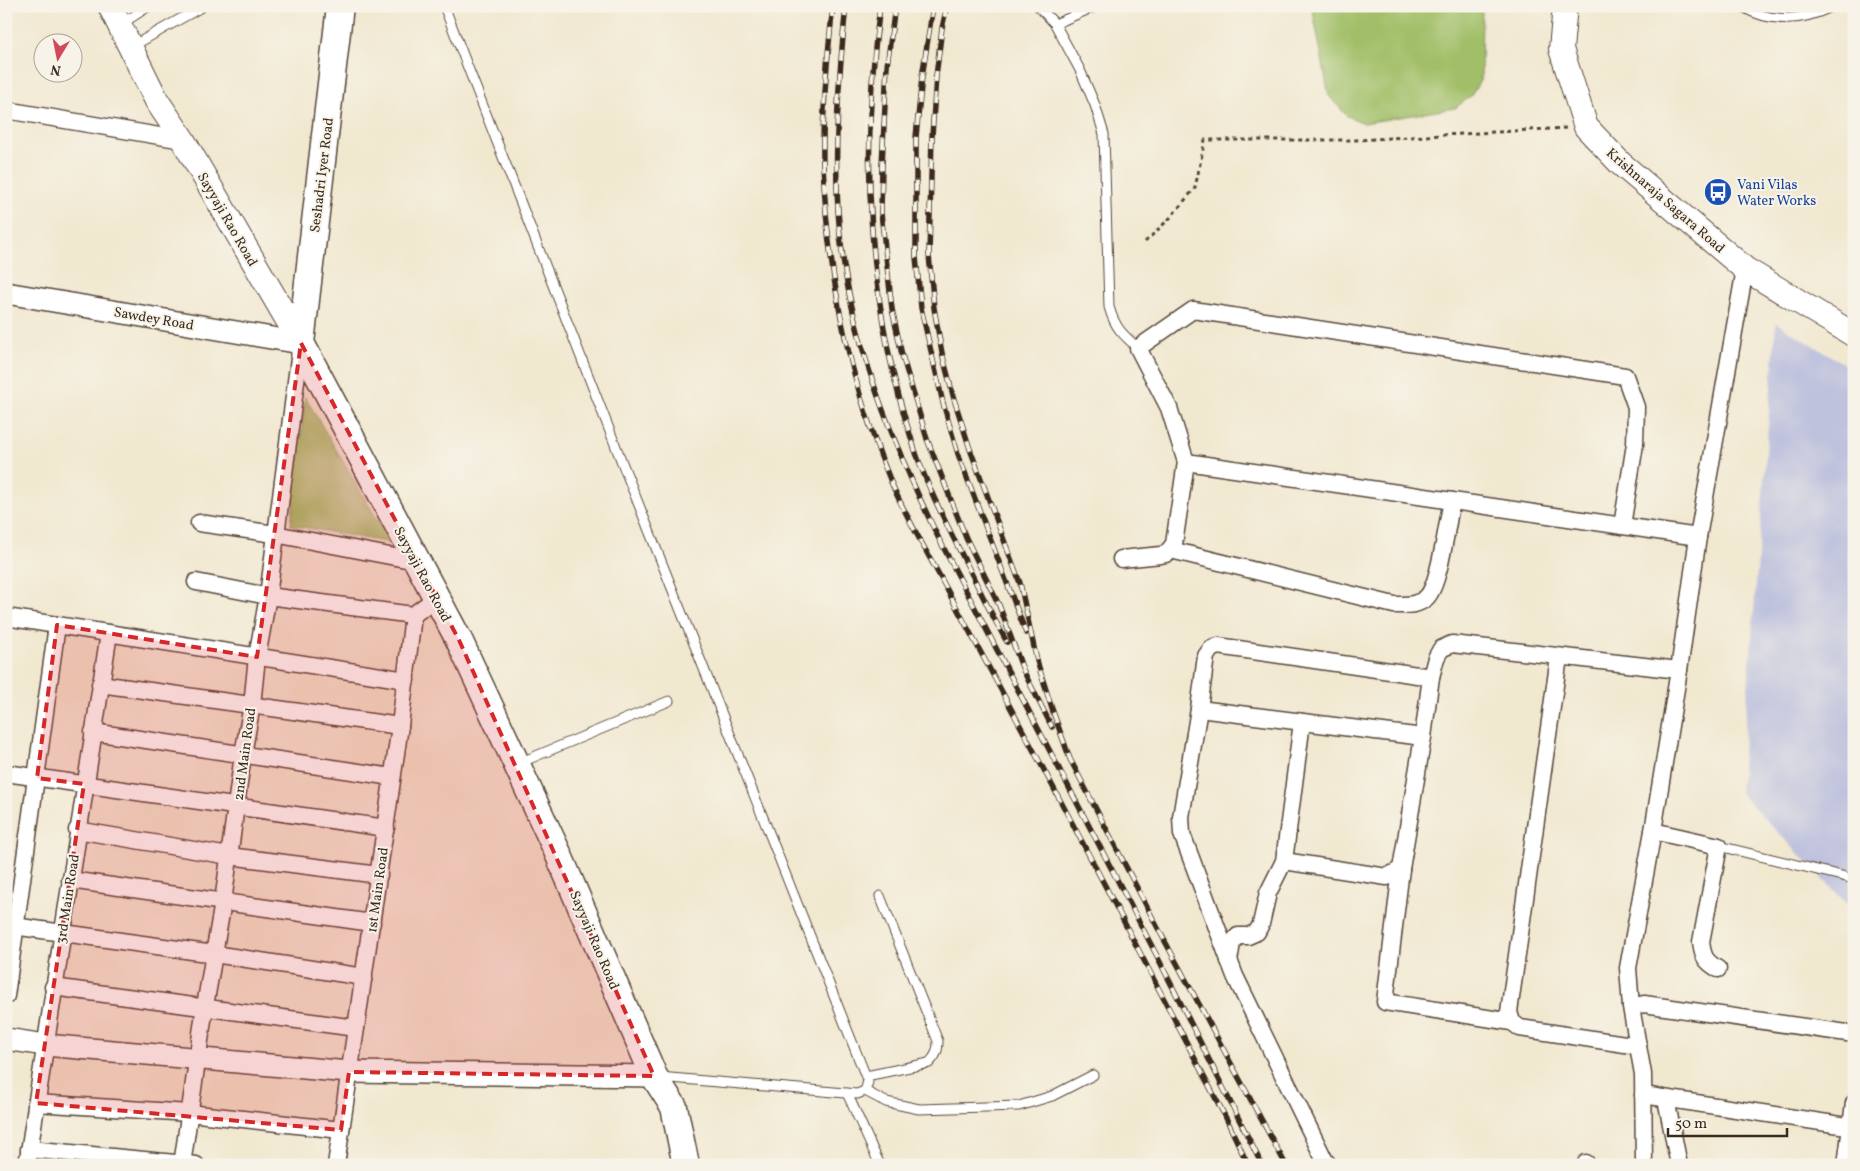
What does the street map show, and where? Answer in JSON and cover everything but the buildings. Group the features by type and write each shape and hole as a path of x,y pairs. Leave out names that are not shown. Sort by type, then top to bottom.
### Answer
{"main road":[{"name":"Seshadri Iyer Road","path":"301,344 340,6"},
{"name":"Krishnaraja Sagara Road","path":"1565,6 1561,49 1586,127 1620,163 1745,268 1854,335"},
{"name":"Sayyaji Rao Road","path":"115,16 157,101 183,140 301,344 459,640 557,851 654,1076 674,1108 686,1165"}],"street":[{"path":"6,110 183,140"},
{"path":"1644,1165 1643,1074 1631,1007 1628,968 1679,670 1698,537 1745,268"},
{"name":"Sawdey Road","path":"6,293 301,344"},
{"path":"1122,559 1161,555 1171,550 1174,544 1186,462 1169,408 1138,348 1193,310 1625,376 1636,407 1634,444 1622,526"},
{"name":"2nd Main Road","path":"187,1164 189,1114 237,808 257,657 268,596 301,344"},
{"path":"1186,462 1698,537"},
{"path":"1171,550 1394,605 1416,605 1427,598 1436,581 1452,501"},
{"path":"199,523 275,534 416,561"},
{"path":"196,582 268,596 413,615 436,598"},
{"name":"1st Main Road","path":"336,1165 386,828 413,615"},
{"path":"6,617 406,680"},
{"path":"6,996 11,925 37,778 58,625"},
{"name":"3rd Main Road","path":"28,1157 84,784 109,633"},
{"path":"1638,1046 1536,1032 1520,1028 1512,1022 1385,1002 1401,869 1432,677 1436,658 1441,649 1452,644 1679,670"},
{"path":"1329,1165 1325,1161 1229,962 1182,834 1180,817 1199,709 1206,656 1211,649 1218,646 1432,677"},
{"path":"1512,1022 1509,1012 1559,657"},
{"path":"100,684 400,726"},
{"path":"1199,709 1423,737"},
{"path":"1229,962 1232,943 1238,936 1248,936 1258,932 1268,893 1284,861 1302,722"},
{"path":"93,732 392,777"},
{"path":"6,773 237,808 386,828"},
{"path":"77,830 229,856 379,875"},
{"path":"1653,830 1719,846 1701,942 1702,955 1709,964 1718,969"},
{"path":"1284,861 1387,877 1401,869"},
{"path":"70,880 372,923"},
{"path":"11,925 364,977"},
{"path":"53,987 205,1006 356,1028"},
{"path":"1631,1007 1644,1004 1854,1034"},
{"path":"6,1040 349,1072 654,1076"},
{"path":"1643,1095 1852,1127"},
{"path":"1666,1099 1679,1165"},
{"path":"36,1103 189,1114 341,1130"},
{"path":"1846,1165 1854,1104"},
{"path":"28,1157 187,1164"}],"lane":[{"path":"115,16 149,6"},
{"path":"130,47 204,6"},
{"path":"444,6 866,1076 868,1082 865,1091"},
{"path":"1038,6 1055,24 1080,70 1095,105 1104,134 1109,307 1118,328 1138,348"},
{"path":"1055,24 1096,6"},
{"path":"1741,6 1766,17 1783,19 1809,16 1833,6"},
{"path":"516,764 670,701"},
{"path":"1719,846 1854,879"},
{"path":"866,1076 929,1063 935,1057 938,1050 938,1041 880,896"},
{"path":"654,1076 857,1094 865,1091 886,1102 919,1109 1018,1106 1052,1096 1093,1075"},
{"path":"847,1093 880,1165"}],"path":[{"path":"1146,242 1170,218 1195,188 1205,140 1356,140 1586,127"}],"highlighted area":[{"path":"301,343 459,640 654,1076 349,1072 341,1130 36,1103 84,784 37,778 57,625 257,657"}],"shaded area":[{"path":"1776,323 1854,370 1854,911 1740,793"}],"green space":[{"path":"1312,6 1482,6 1481,79 1471,96 1455,108 1364,123 1347,116 1329,96"},
{"path":"305,397 391,543 291,525"}],"railway":[{"path":"833,6 823,124 825,204 829,245 835,285 852,365 876,444 891,482 910,521 1084,846 1227,1120 1248,1165"},
{"path":"846,6 838,108 838,211 842,254 850,297 872,380 903,461 939,539 1156,954 1262,1165"},
{"path":"880,6 870,116 870,172 877,282 886,337 898,391 913,444 924,474 937,504 1007,642"},
{"path":"895,6 887,66 881,213 892,309 902,355 927,439 966,538 999,605 1023,670 1052,727"},
{"path":"933,6 922,77 916,137 916,257 921,308 943,403 958,454 1026,633"},
{"path":"947,6 942,28 936,76 932,136 929,255 934,308 942,353 954,399 970,449 1020,583 1037,661 1070,759 1160,932 1286,1165"}],"place":[{"name":"Vani Vilas Water Works","path":"1718,192"}]}
